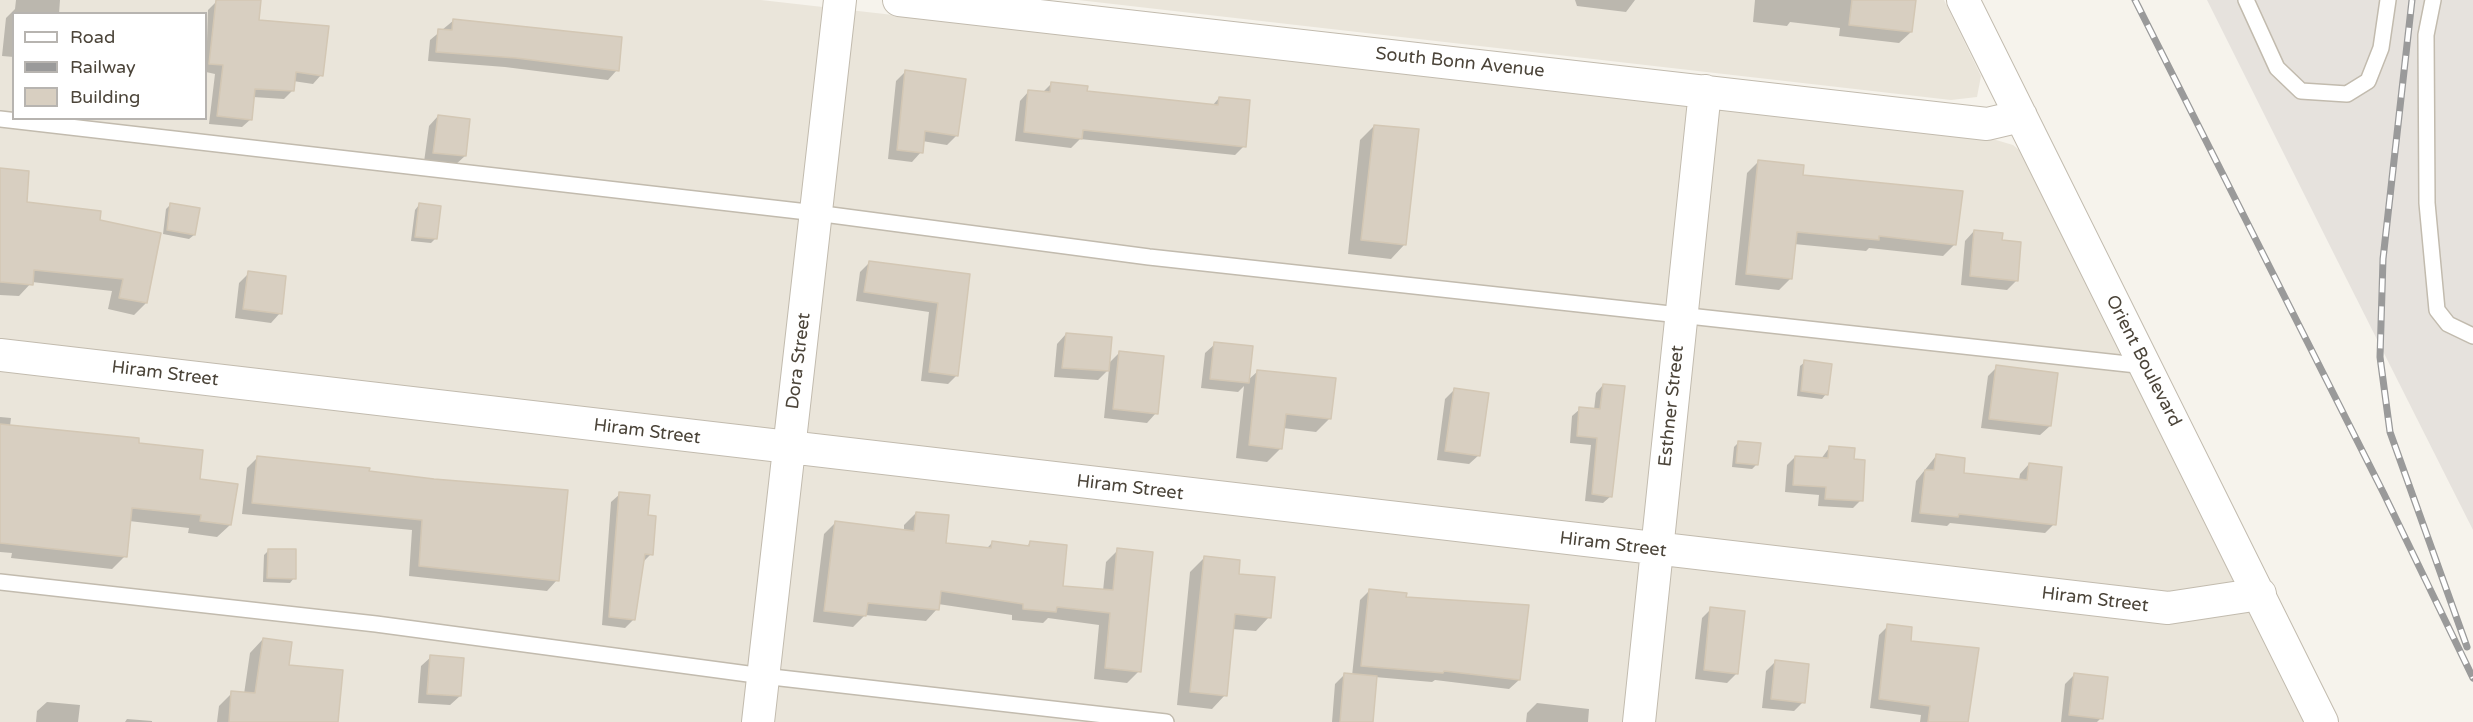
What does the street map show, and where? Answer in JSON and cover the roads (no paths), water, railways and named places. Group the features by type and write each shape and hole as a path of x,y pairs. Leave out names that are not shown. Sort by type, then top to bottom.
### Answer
{"street":[{"name":"Dora Street","path":"758,722 840,0"},
{"name":"South Bonn Avenue","path":"899,0 1987,124 2021,116"},
{"name":"Orient Boulevard","path":"1963,0 2322,722"},
{"name":"Esthner Street","path":"1639,722 1706,91"},
{"name":"Hiram Street","path":"0,355 2168,608 2260,594"}],"lane":[{"path":"2246,0 2277,68 2301,91 2347,94 2368,81 2382,48 2388,0"},
{"path":"2433,0 2426,35 2427,203 2437,310 2448,324 2473,336"},
{"path":"0,119 816,213 1149,257 2146,366"},
{"path":"0,582 376,624 763,676 1166,722"}],"railway":[{"path":"2135,0 2384,494 2473,678"},
{"path":"2412,0 2383,259 2380,357 2390,432 2467,647"}]}
